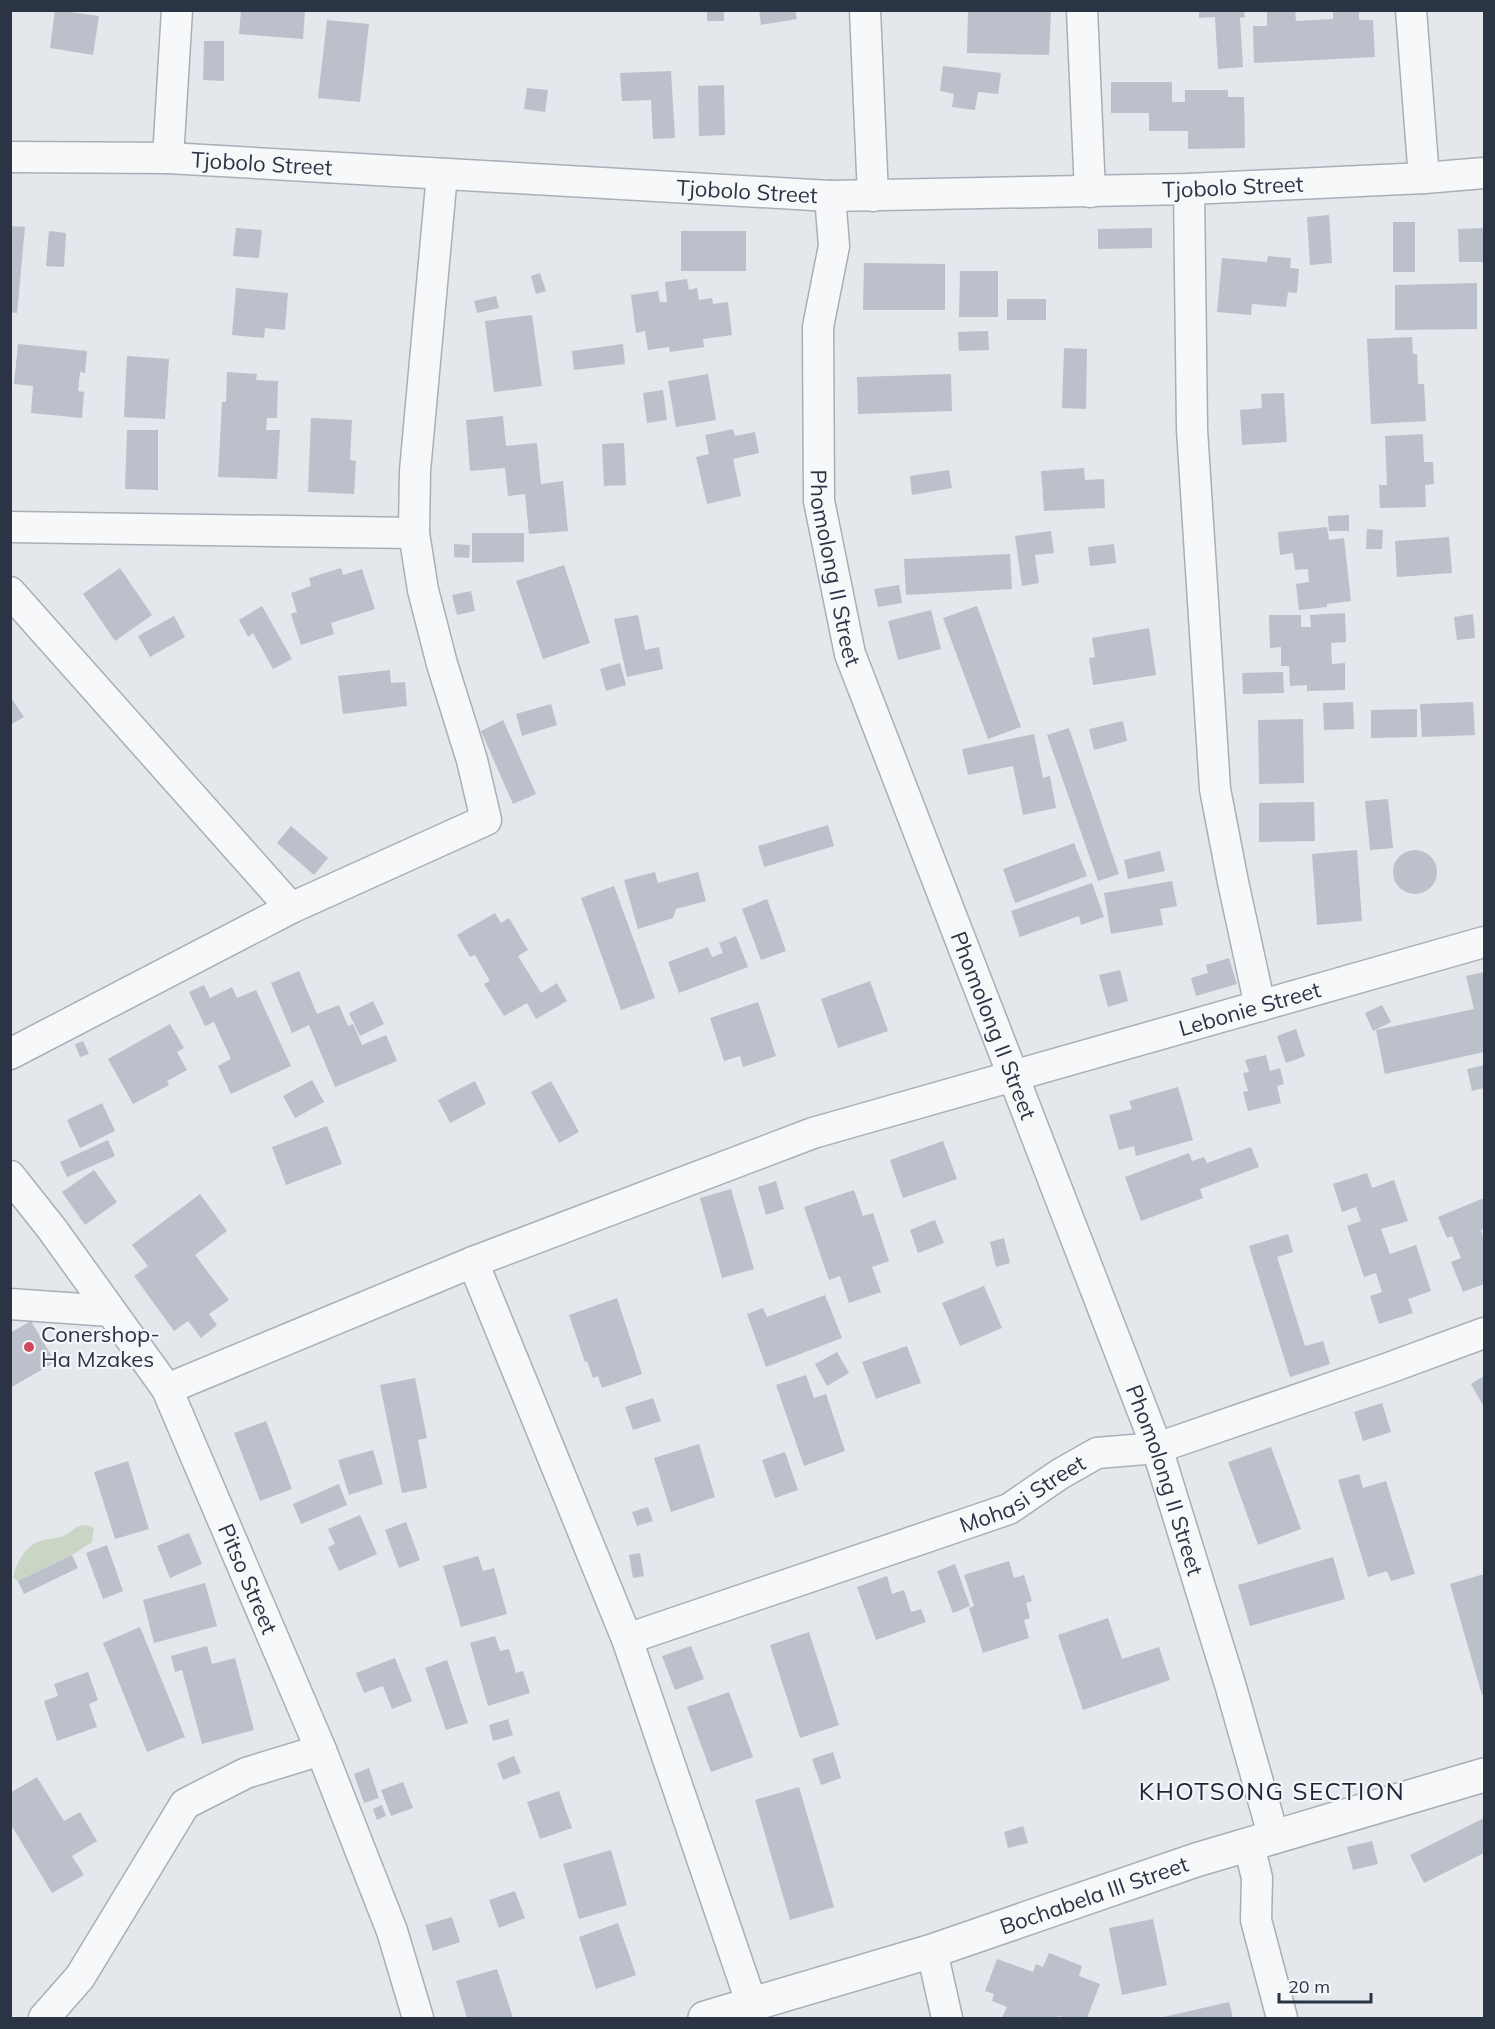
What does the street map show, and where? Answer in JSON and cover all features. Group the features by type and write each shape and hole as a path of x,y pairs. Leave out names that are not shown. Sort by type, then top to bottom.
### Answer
{"street":[{"path":"168,158 177,10"},
{"path":"865,10 873,196"},
{"path":"1082,10 1090,192"},
{"path":"1411,10 1424,178"},
{"name":"Tjobolo Street","path":"10,157 168,158 830,196 1189,189 1485,173"},
{"path":"10,1054 291,908 486,820 472,760 442,664 423,590 414,533 416,471 442,174"},
{"path":"1189,189 1192,429 1215,789 1260,1006"},
{"name":"Phomolong II Street","path":"830,196 834,246 818,327 819,501 848,642 862,686 1157,1448 1230,1684 1262,1842 1257,1878 1256,1920 1282,2019"},
{"path":"10,527 414,533"},
{"path":"10,592 291,908"},
{"name":"Lebonie Street","path":"167,1389 473,1262 813,1133 1485,942"},
{"name":"Pitso Street","path":"10,1176 52,1229 167,1389 321,1750 392,1931 418,2019"},
{"path":"473,1262 627,1639 752,2005"},
{"path":"10,1304 110,1311"},
{"name":"Mohasi Street","path":"627,1639 1009,1509 1060,1474 1097,1453 1157,1448 1485,1333"},
{"path":"44,2019 80,1977 185,1804 246,1773 321,1750"},
{"name":"Bochabela III Street","path":"705,2019 932,1951 1196,1860 1485,1775"},
{"path":"932,1951 947,2019"}],"green space":[{"path":"86,1525 94,1528 92,1542 72,1555 18,1581 13,1578 19,1561 31,1546"}],"building":[{"path":"55,10 99,16 93,55 50,48"},
{"path":"241,10 305,10 303,39 239,34"},
{"path":"707,10 724,10 724,21 707,21"},
{"path":"759,10 795,10 797,19 761,25"},
{"path":"968,10 1051,10 1049,55 967,53"},
{"path":"1199,10 1244,10 1245,17 1240,18 1243,67 1218,69 1215,17 1199,18"},
{"path":"1267,10 1295,10 1296,21 1333,19 1333,10 1359,10 1359,20 1373,20 1375,57 1254,63 1253,26 1267,26"},
{"path":"327,20 369,24 360,102 318,98"},
{"path":"204,41 224,41 224,81 203,80"},
{"path":"943,66 1001,73 998,94 978,92 975,110 952,107 954,94 940,91"},
{"path":"671,71 675,138 653,139 651,100 622,101 620,73"},
{"path":"1111,82 1172,82 1172,102 1185,102 1185,90 1228,90 1228,97 1244,97 1245,148 1188,149 1188,131 1149,131 1149,113 1111,113"},
{"path":"724,85 725,135 699,136 698,86"},
{"path":"527,88 548,90 545,112 524,109"},
{"path":"1329,215 1332,263 1310,265 1307,217"},
{"path":"1393,222 1415,222 1415,272 1393,272"},
{"path":"10,226 25,227 17,313 10,312"},
{"path":"236,228 262,230 259,258 233,256"},
{"path":"1152,228 1152,248 1098,249 1098,229"},
{"path":"1484,228 1484,262 1459,262 1458,229"},
{"path":"49,231 66,233 64,267 46,266"},
{"path":"681,231 746,231 746,271 681,271"},
{"path":"1268,256 1291,258 1290,268 1299,269 1297,293 1288,292 1286,307 1252,304 1251,315 1217,312 1222,258 1267,262"},
{"path":"864,263 945,264 945,310 863,310"},
{"path":"960,271 998,271 998,317 959,317"},
{"path":"540,273 546,291 536,294 531,276"},
{"path":"687,279 689,290 697,288 699,300 712,298 713,304 728,302 732,335 703,339 704,347 670,352 669,347 648,350 645,331 636,333 631,295 658,291 660,302 667,302 665,282"},
{"path":"1477,283 1477,329 1395,330 1395,285"},
{"path":"236,288 288,293 285,330 265,328 264,338 232,335"},
{"path":"496,296 499,308 477,313 474,301"},
{"path":"1007,299 1046,299 1046,320 1007,320"},
{"path":"532,315 542,386 494,392 485,321"},
{"path":"988,331 989,350 959,351 958,332"},
{"path":"1412,337 1413,354 1417,354 1418,384 1424,384 1426,421 1371,424 1367,339"},
{"path":"18,344 87,351 85,373 80,372 78,391 84,392 82,418 31,413 33,386 14,384"},
{"path":"623,344 625,364 574,370 572,351"},
{"path":"1064,348 1087,349 1086,409 1062,408"},
{"path":"127,356 169,359 165,419 124,417"},
{"path":"227,372 257,374 256,380 278,381 277,418 267,418 266,430 280,430 277,479 218,477 222,402 226,402"},
{"path":"708,374 716,420 676,427 668,381"},
{"path":"951,374 952,411 858,414 857,377"},
{"path":"663,390 667,420 647,423 643,393"},
{"path":"1284,393 1287,442 1242,445 1240,410 1262,408 1261,394"},
{"path":"503,416 506,446 537,443 541,484 563,481 568,531 529,534 525,494 508,496 505,468 470,471 466,420"},
{"path":"311,418 352,420 350,460 356,461 354,494 308,492"},
{"path":"733,429 735,436 755,432 759,453 733,459 741,496 707,504 696,457 709,454 705,435"},
{"path":"127,430 158,430 158,490 125,489"},
{"path":"1423,434 1424,462 1433,462 1434,484 1425,485 1426,507 1380,508 1379,485 1387,485 1385,436"},
{"path":"624,443 626,485 604,486 602,444"},
{"path":"1084,468 1085,480 1104,479 1105,508 1044,511 1041,471"},
{"path":"949,470 952,488 912,495 910,476"},
{"path":"1349,515 1349,531 1329,531 1328,516"},
{"path":"1327,527 1329,540 1344,538 1351,601 1327,604 1327,607 1299,610 1296,584 1309,582 1308,569 1295,570 1293,553 1280,555 1278,532"},
{"path":"1367,529 1383,530 1382,549 1366,549"},
{"path":"1051,531 1054,553 1035,555 1039,583 1022,586 1015,536"},
{"path":"472,533 524,533 524,562 472,563"},
{"path":"1449,537 1452,573 1397,577 1395,541"},
{"path":"454,544 470,545 469,558 454,557"},
{"path":"1114,544 1116,563 1090,566 1088,547"},
{"path":"1010,554 1012,589 906,595 904,559"},
{"path":"564,565 590,643 543,659 516,581"},
{"path":"120,568 152,615 115,641 83,594"},
{"path":"341,568 343,575 362,569 375,609 331,623 334,634 301,645 291,614 297,612 291,593 311,586 309,578"},
{"path":"899,585 902,603 878,607 874,589"},
{"path":"471,591 475,611 457,615 452,595"},
{"path":"262,606 292,659 273,669 253,633 248,637 239,620"},
{"path":"977,606 1021,727 988,739 943,618"},
{"path":"931,610 941,649 898,660 888,621"},
{"path":"1345,613 1346,642 1331,643 1332,664 1345,663 1345,690 1307,691 1307,685 1290,686 1289,666 1281,666 1281,647 1270,648 1269,615 1301,615 1301,627 1311,627 1310,615"},
{"path":"1473,614 1475,638 1457,640 1454,617"},
{"path":"638,615 645,650 659,647 663,669 627,677 614,619"},
{"path":"174,616 185,637 150,657 138,636"},
{"path":"1149,628 1156,675 1093,685 1089,658 1095,657 1092,638"},
{"path":"620,663 626,685 606,691 600,669"},
{"path":"390,670 391,683 405,682 407,706 343,714 338,676"},
{"path":"1283,672 1284,693 1243,694 1242,673"},
{"path":"10,696 24,717 10,725"},
{"path":"1353,702 1354,729 1324,730 1323,703"},
{"path":"1473,702 1475,735 1422,737 1420,704"},
{"path":"551,704 557,725 522,736 516,714"},
{"path":"1417,709 1417,737 1371,738 1371,710"},
{"path":"1303,719 1304,783 1259,784 1258,720"},
{"path":"503,720 536,794 513,804 481,731"},
{"path":"1123,721 1127,741 1094,750 1089,729"},
{"path":"1069,728 1119,874 1098,881 1047,735"},
{"path":"1034,734 1043,778 1050,776 1056,808 1023,815 1013,766 968,775 962,749"},
{"path":"1388,799 1393,848 1370,850 1365,801"},
{"path":"1314,802 1315,841 1259,842 1259,803"},
{"path":"828,825 834,846 764,867 758,846"},
{"path":"291,826 328,858 314,875 277,843"},
{"path":"1074,843 1087,876 1015,903 1003,869"},
{"path":"1357,850 1362,921 1317,925 1312,854"},
{"path":"1415,850 1424,851 1431,856 1436,863 1436,881 1431,888 1424,893 1415,894 1406,893 1399,888 1394,881 1393,872 1394,863 1399,856 1406,851"},
{"path":"1160,851 1165,871 1128,879 1124,860"},
{"path":"655,872 658,883 698,872 706,901 676,909 673,918 638,929 624,880"},
{"path":"1172,881 1177,906 1160,909 1163,925 1111,934 1104,893"},
{"path":"1092,883 1104,917 1081,925 1079,916 1020,937 1011,911"},
{"path":"614,886 655,998 621,1010 581,898"},
{"path":"767,899 786,951 761,960 742,909"},
{"path":"495,913 501,923 509,918 528,950 518,956 541,993 557,983 567,1001 536,1019 527,1003 504,1016 484,984 490,981 475,955 470,957 457,935"},
{"path":"736,936 748,967 679,993 668,962 708,947 712,957 723,953 719,943"},
{"path":"1229,958 1237,984 1196,996 1191,978 1208,973 1206,965"},
{"path":"1120,970 1128,1001 1108,1007 1099,975"},
{"path":"299,971 317,1014 339,1005 348,1026 353,1024 362,1045 386,1035 397,1061 335,1087 309,1025 292,1033 271,983"},
{"path":"1484,972 1484,1052 1385,1074 1376,1030 1474,1009 1466,976"},
{"path":"870,981 888,1031 838,1048 821,999"},
{"path":"204,985 210,998 232,987 237,998 256,990 291,1066 231,1094 218,1066 231,1059 214,1022 205,1026 189,992"},
{"path":"373,1001 384,1024 360,1036 349,1013"},
{"path":"758,1002 776,1056 743,1067 740,1056 724,1061 710,1018"},
{"path":"1382,1005 1391,1022 1373,1031 1365,1013"},
{"path":"170,1024 184,1048 177,1052 187,1070 167,1081 169,1085 133,1104 108,1059"},
{"path":"1296,1029 1305,1056 1286,1063 1277,1036"},
{"path":"83,1041 89,1054 80,1057 75,1044"},
{"path":"1266,1055 1270,1071 1280,1068 1284,1084 1277,1086 1281,1103 1248,1111 1243,1092 1248,1091 1243,1073 1249,1072 1245,1060"},
{"path":"1484,1065 1484,1088 1472,1091 1467,1069"},
{"path":"312,1080 324,1102 295,1118 283,1096"},
{"path":"475,1081 486,1104 450,1123 438,1100"},
{"path":"551,1081 579,1132 559,1143 531,1092"},
{"path":"1178,1087 1193,1140 1136,1156 1134,1146 1119,1150 1109,1115 1132,1109 1129,1101"},
{"path":"102,1103 115,1131 80,1148 67,1120"},
{"path":"327,1126 342,1164 286,1185 272,1147"},
{"path":"108,1140 115,1156 67,1177 60,1162"},
{"path":"943,1141 957,1179 903,1198 890,1160"},
{"path":"1251,1147 1259,1167 1200,1189 1203,1198 1141,1221 1125,1177 1189,1153 1192,1161 1204,1157 1207,1163"},
{"path":"94,1170 117,1202 85,1225 62,1192"},
{"path":"1367,1173 1372,1188 1394,1180 1408,1221 1381,1229 1390,1254 1416,1245 1431,1291 1408,1299 1413,1313 1379,1324 1370,1296 1382,1292 1376,1273 1364,1277 1347,1226 1361,1221 1356,1207 1342,1212 1333,1184"},
{"path":"776,1181 784,1209 766,1215 758,1187"},
{"path":"731,1189 754,1269 722,1278 700,1198"},
{"path":"854,1190 863,1216 873,1213 889,1261 872,1267 881,1292 849,1303 840,1276 829,1280 804,1207"},
{"path":"200,1194 227,1231 195,1255 229,1300 209,1314 217,1325 201,1338 188,1321 174,1331 134,1276 148,1266 132,1245"},
{"path":"1484,1198 1484,1229 1481,1230 1484,1240 1484,1284 1463,1292 1451,1262 1461,1258 1452,1236 1447,1238 1438,1217"},
{"path":"935,1220 944,1243 918,1253 910,1230"},
{"path":"1288,1234 1293,1252 1277,1257 1305,1346 1323,1341 1330,1364 1290,1377 1249,1246"},
{"path":"1004,1238 1010,1263 996,1267 990,1242"},
{"path":"984,1286 1002,1328 960,1346 942,1303"},
{"path":"825,1295 842,1338 766,1367 747,1314 763,1308 767,1317"},
{"path":"617,1298 642,1374 602,1388 598,1376 593,1378 587,1361 585,1362 569,1315"},
{"name":"Conershop- Ha Mzakes","path":"31,1321 55,1362 10,1388 10,1333"},
{"path":"907,1346 921,1383 876,1399 862,1362"},
{"path":"837,1352 849,1373 827,1386 815,1364"},
{"path":"806,1375 814,1398 826,1394 845,1451 804,1466 776,1385"},
{"path":"1484,1376 1484,1407 1471,1384"},
{"path":"415,1378 427,1438 418,1440 427,1488 402,1493 380,1385"},
{"path":"653,1398 661,1421 633,1430 625,1407"},
{"path":"1382,1403 1391,1432 1363,1441 1354,1412"},
{"path":"266,1421 292,1489 260,1501 234,1433"},
{"path":"699,1444 715,1497 671,1512 654,1458"},
{"path":"1271,1447 1301,1529 1258,1545 1228,1462"},
{"path":"373,1450 383,1484 349,1495 338,1460"},
{"path":"785,1452 798,1490 775,1498 762,1460"},
{"path":"128,1461 149,1529 115,1539 94,1472"},
{"path":"1359,1474 1363,1488 1386,1481 1415,1574 1391,1581 1387,1571 1368,1577 1338,1480"},
{"path":"339,1484 347,1505 301,1524 293,1504"},
{"path":"648,1507 653,1521 637,1526 632,1512"},
{"path":"360,1515 377,1554 339,1571 328,1547 335,1544 328,1529"},
{"path":"406,1522 420,1560 399,1568 385,1530"},
{"path":"189,1533 202,1564 170,1578 157,1546"},
{"path":"107,1545 123,1591 103,1599 86,1553"},
{"path":"640,1553 644,1576 633,1578 629,1555"},
{"path":"72,1555 78,1568 24,1594 18,1581"},
{"path":"478,1556 483,1571 494,1568 507,1614 461,1627 443,1566"},
{"path":"1333,1557 1345,1599 1250,1626 1238,1585"},
{"path":"1009,1561 1014,1578 1024,1575 1032,1601 1026,1603 1030,1618 1024,1620 1029,1638 983,1653 969,1608 974,1606 964,1575"},
{"path":"955,1564 970,1606 953,1613 937,1571"},
{"path":"1484,1574 1484,1694 1482,1695 1450,1584"},
{"path":"887,1576 892,1594 904,1590 911,1612 921,1609 926,1622 876,1640 857,1587"},
{"path":"205,1583 217,1626 154,1643 143,1600"},
{"path":"1108,1618 1122,1659 1159,1647 1170,1680 1083,1710 1058,1635"},
{"path":"140,1627 185,1737 147,1752 103,1643"},
{"path":"809,1632 839,1725 800,1738 770,1645"},
{"path":"495,1636 500,1651 509,1649 516,1673 523,1671 530,1693 488,1706 470,1643"},
{"path":"207,1646 212,1664 235,1658 254,1730 202,1744 182,1670 175,1672 171,1656"},
{"path":"691,1646 704,1679 675,1690 662,1656"},
{"path":"395,1658 412,1701 392,1709 383,1686 364,1693 356,1673"},
{"path":"447,1660 468,1723 446,1730 425,1668"},
{"path":"88,1672 98,1700 89,1704 97,1727 57,1741 44,1701 58,1696 54,1684"},
{"path":"729,1692 753,1757 711,1772 687,1707"},
{"path":"508,1719 513,1735 493,1741 489,1725"},
{"path":"833,1752 841,1778 821,1785 812,1759"},
{"path":"514,1756 521,1773 503,1780 497,1763"},
{"path":"369,1768 379,1798 364,1803 354,1774"},
{"path":"37,1777 64,1821 80,1812 97,1841 72,1856 84,1875 52,1893 10,1823 10,1793"},
{"path":"403,1782 413,1808 391,1816 381,1790"},
{"path":"799,1787 834,1907 790,1920 755,1800"},
{"path":"559,1791 572,1828 540,1839 527,1802"},
{"path":"382,1805 386,1816 377,1820 373,1809"},
{"path":"1484,1818 1484,1853 1424,1883 1410,1855"},
{"path":"1023,1826 1028,1843 1008,1848 1004,1832"},
{"path":"1372,1841 1378,1864 1353,1870 1347,1847"},
{"path":"611,1850 627,1905 579,1919 563,1864"},
{"path":"515,1891 525,1918 499,1928 489,1900"},
{"path":"452,1917 460,1942 433,1951 425,1925"},
{"path":"1153,1919 1167,1985 1122,1995 1109,1928"},
{"path":"618,1923 636,1975 596,1989 579,1937"},
{"path":"1049,1953 1082,1966 1079,1976 1100,1984 1087,2018 1058,2016 1057,2018 1002,2018 1007,2007 992,2001 994,1994 985,1991 997,1959 1033,1972 1036,1964 1043,1967"},
{"path":"497,1969 513,2018 467,2018 456,1981"},
{"path":"1229,2002 1233,2018 1159,2018"}],"place":[{"name":"Conershop- Ha Mzakes","path":"29,1347"}],"district":[{"name":"KHOTSONG SECTION","path":"1272,1792"}]}
